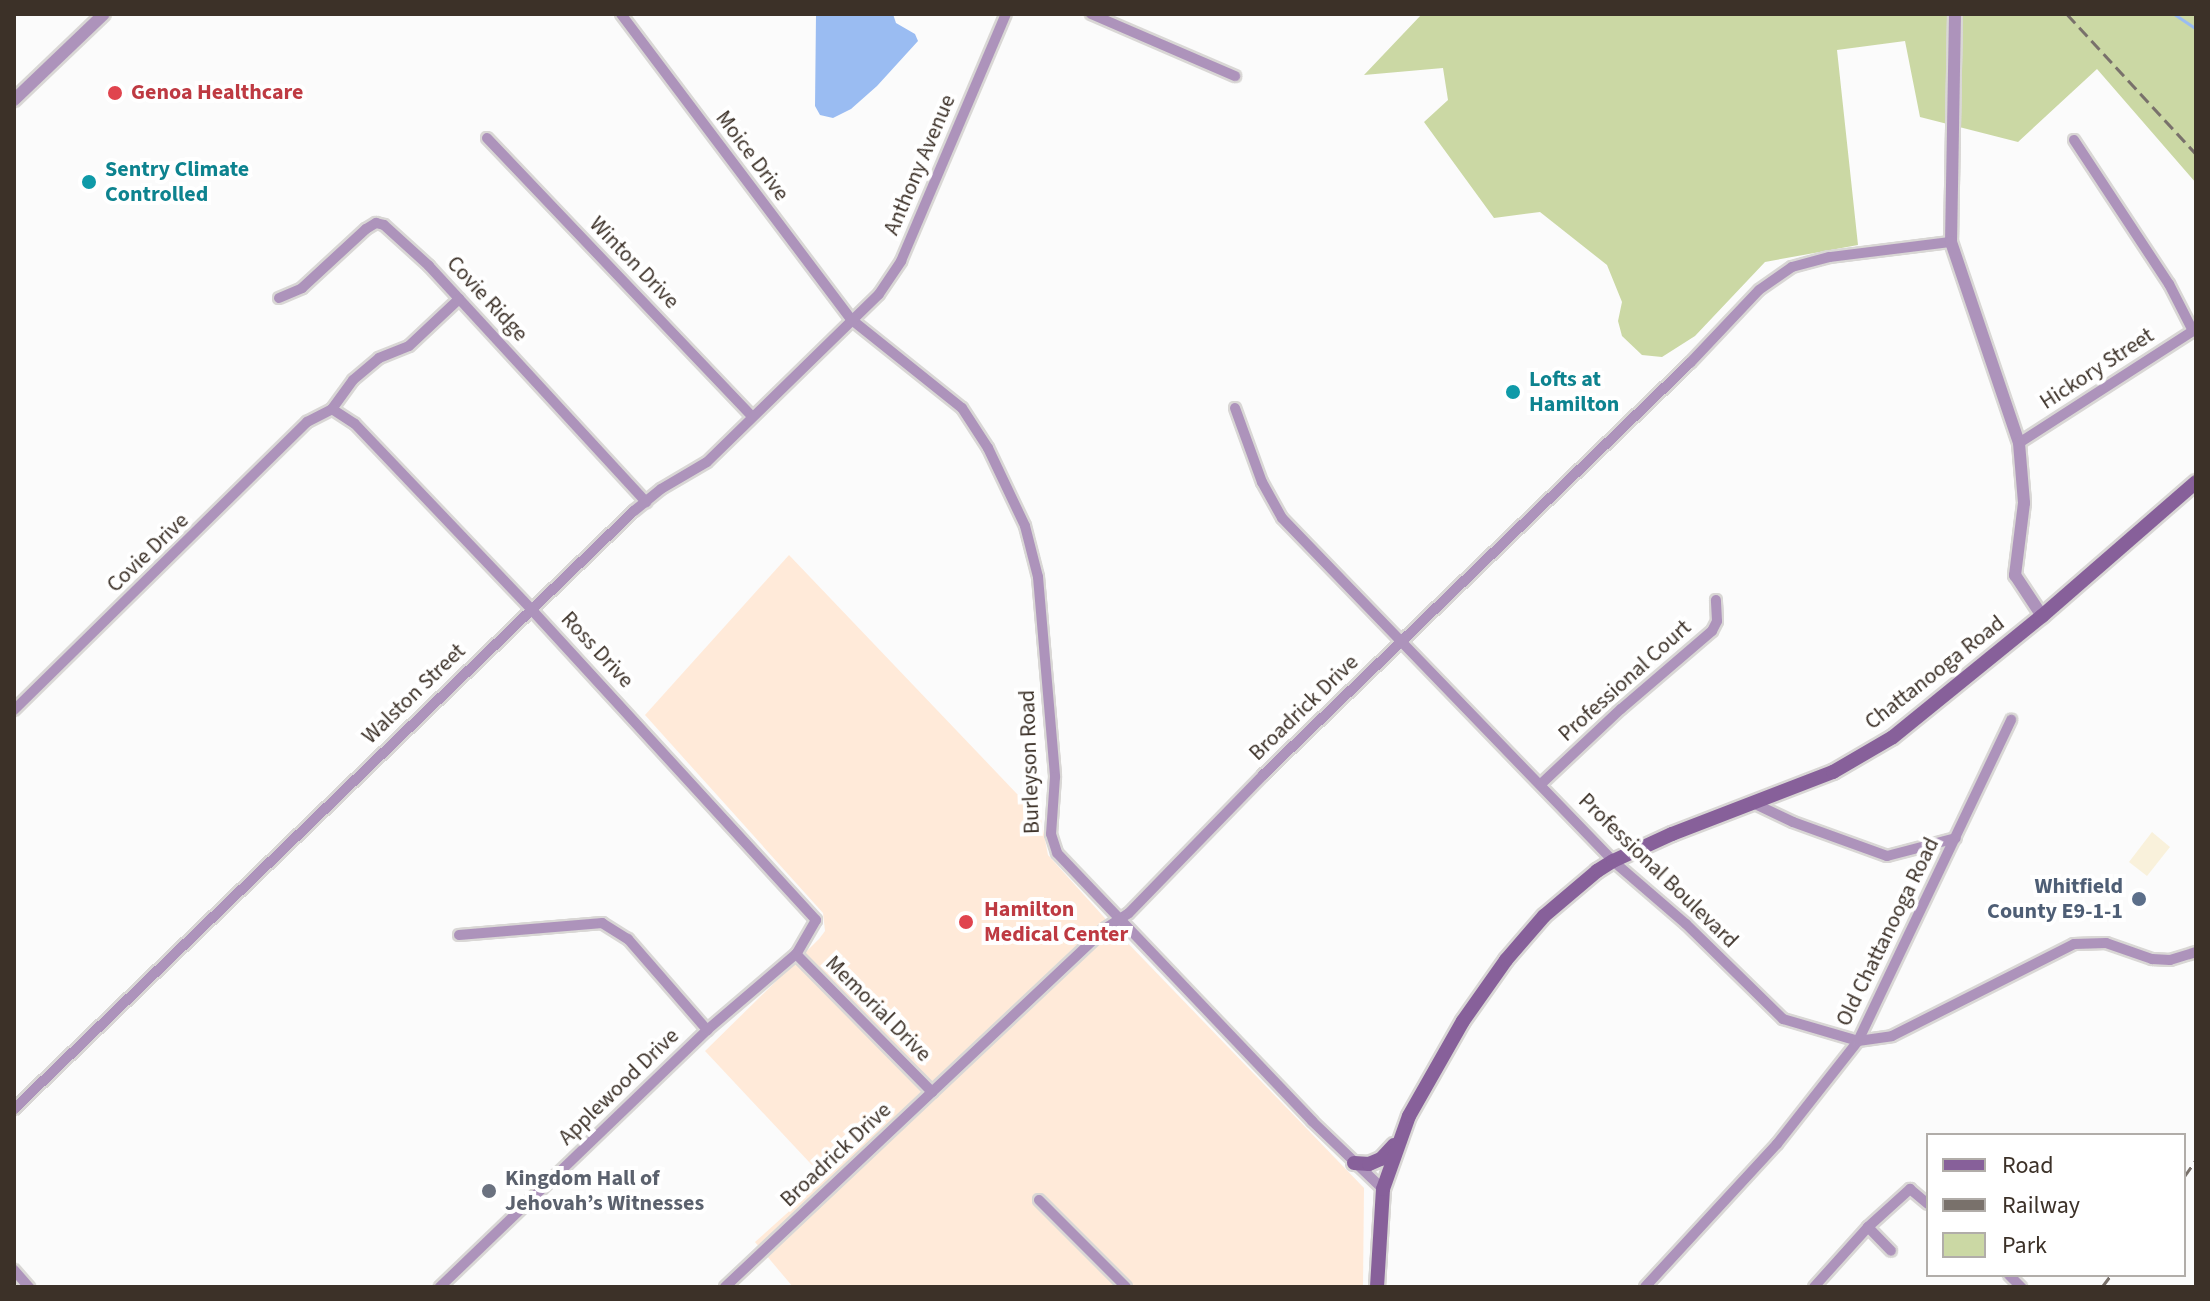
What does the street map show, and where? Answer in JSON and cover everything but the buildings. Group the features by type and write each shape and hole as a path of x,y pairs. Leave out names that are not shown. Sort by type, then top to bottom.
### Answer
{"main road":[{"name":"Chattanooga Road","path":"1377,1287 1383,1189 1399,1139 1429,1077 1506,960 1544,916 1613,861 1833,772 1893,737 2042,616 2196,482"},
{"path":"1354,1163 1369,1164 1381,1159 1399,1139"}],"street":[{"path":"14,100 104,14"},
{"name":"Moice Drive","path":"621,14 852,320"},
{"name":"Anthony Avenue","path":"852,320 879,294 901,261 1006,14"},
{"path":"1091,14 1235,76"},
{"path":"1955,14 1951,242 2019,443 2024,503 2015,575 2042,616"},
{"name":"Winton Drive","path":"487,138 752,416"},
{"path":"2074,140 2169,284 2195,330"},
{"name":"Covie Ridge","path":"279,298 302,288 376,223 397,235 459,299 646,502"},
{"name":"Broadrick Drive","path":"725,1287 1120,919 1690,363 1759,290 1792,267 1830,257 1951,242"},
{"path":"332,409 353,380 379,358 409,346 459,299"},
{"name":"Walston Street","path":"14,1109 531,609 646,502 707,462 852,320"},
{"name":"Burleyson Road","path":"852,320 962,408 982,437 1025,526 1038,577 1055,777 1052,842 1057,853 1354,1163 1383,1189"},
{"name":"Hickory Street","path":"2019,443 2195,330"},
{"name":"Professional Boulevard","path":"1235,408 1262,482 1282,518 1613,861 1686,924 1760,1001 1783,1019 1858,1041 1892,1036 2074,944 2106,943 2152,959 2170,960 2196,952"},
{"name":"Covie Drive","path":"14,710 307,422 332,409"},
{"name":"Ross Drive","path":"332,409 355,424 531,609 816,920 796,954"},
{"name":"Professional Court","path":"1541,784 1621,709 1712,631 1717,621 1716,600"},
{"name":"Old Chattanooga Road","path":"1645,1287 1777,1144 1858,1041 2011,720"},
{"path":"1753,803 1793,822 1887,856 1956,838"},
{"path":"459,935 602,923 628,939 707,1030"},
{"name":"Applewood Drive","path":"440,1287 707,1030 796,954"},
{"name":"Memorial Drive","path":"796,954 932,1092"},
{"path":"1814,1287 1868,1227 1910,1189 1926,1202"},
{"path":"1039,1200 1126,1287"},
{"path":"1868,1227 1891,1251"},
{"path":"14,1270 29,1287"}],"shaded area":[{"name":"Hamilton Medical Center","path":"789,555 1041,819 1048,855 1121,936 1364,1188 1363,1287 793,1287 755,1242 825,1179 705,1051 819,939 825,931 823,913 645,715"},
{"path":"2152,832 2170,847 2147,876 2129,862"}],"green space":[{"path":"1422,14 2196,14 2196,183 2097,69 2018,142 1920,117 1905,41 1837,50 1858,245 1765,262 1695,336 1662,357 1642,355 1622,336 1618,321 1622,302 1607,265 1540,212 1494,218 1424,122 1448,100 1443,68 1364,75"}],"water":[{"path":"816,14 893,14 896,23 915,34 918,41 851,109 833,118 820,115 815,106"}],"waterway":[{"path":"2174,14 2196,29"}],"railway":[{"path":"2067,14 2196,154"},
{"path":"2186,1174 2196,1160"},
{"path":"2102,1287 2110,1277"}],"place":[{"name":"Genoa Healthcare","path":"115,93"},
{"name":"Sentry Climate Controlled","path":"89,182"},
{"name":"Lofts at Hamilton","path":"1513,392"},
{"name":"Whitfield County E9-1-1","path":"2139,899"},
{"name":"Hamilton Medical Center","path":"966,922"},
{"name":"Kingdom Hall of Jehovah’s Witnesses","path":"489,1191"}]}
